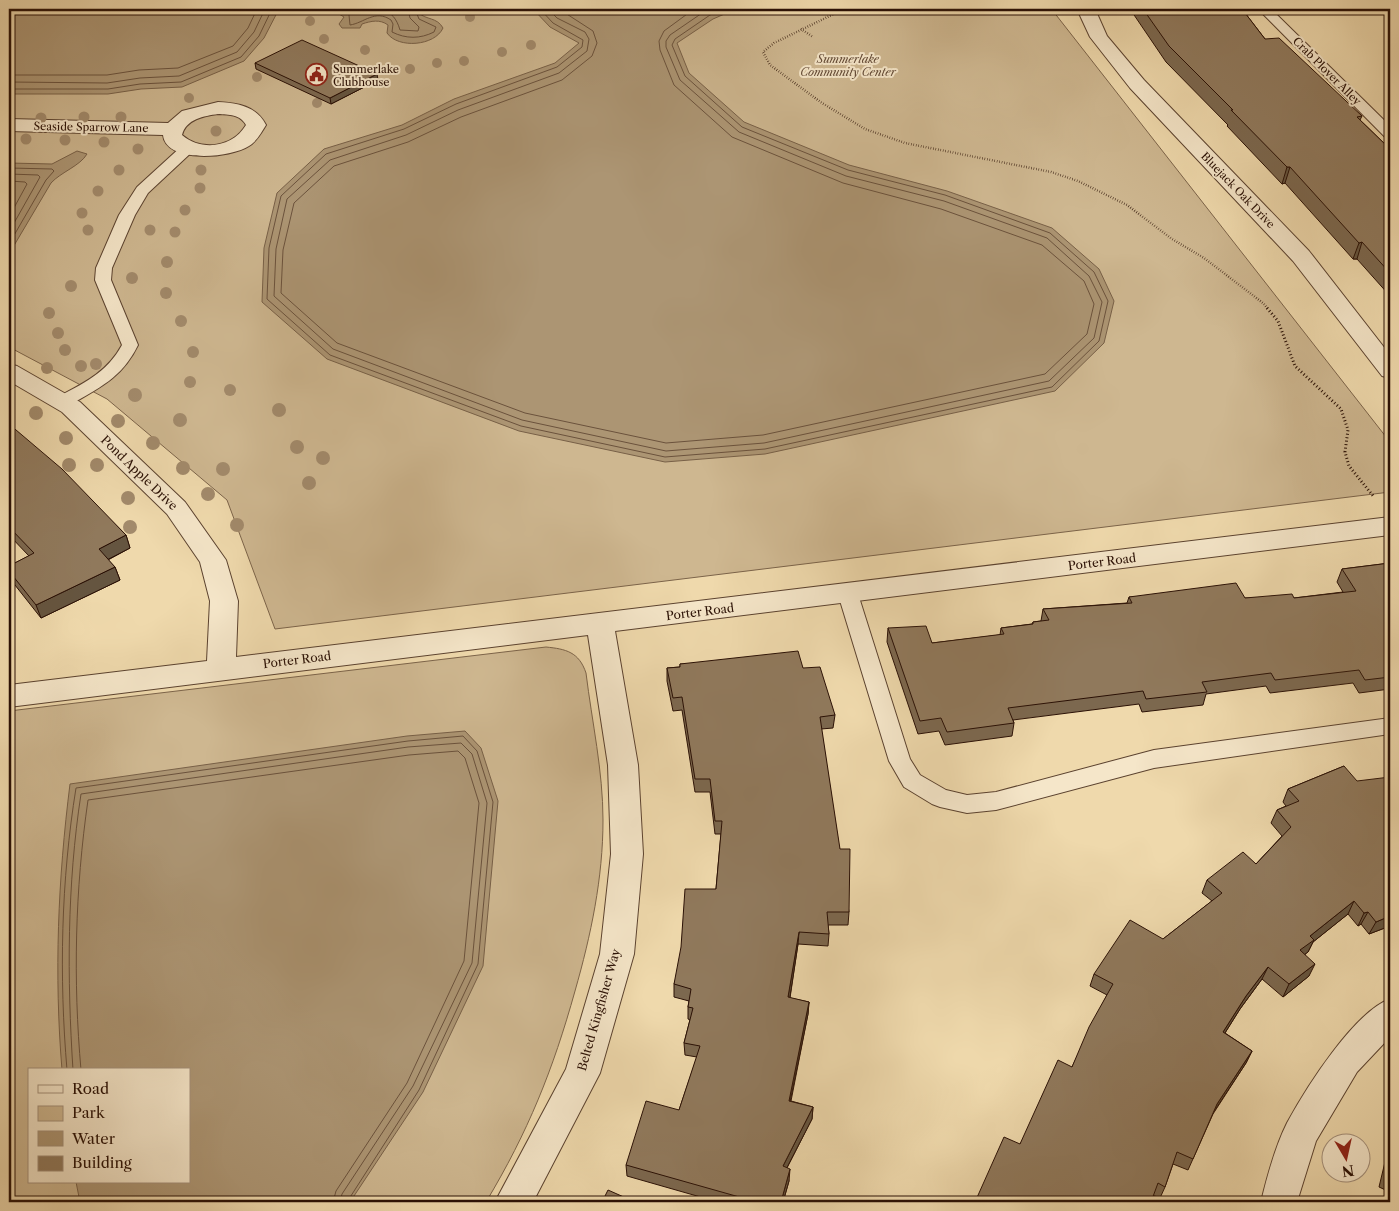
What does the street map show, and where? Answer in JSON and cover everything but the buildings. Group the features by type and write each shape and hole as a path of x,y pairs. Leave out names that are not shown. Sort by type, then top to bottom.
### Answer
{"street":[{"name":"Bluejack Oak Drive","path":"1086,9 1099,37 1137,84 1301,256 1390,372"},
{"path":"218,108 245,112 253,117 256,125 246,140 233,146 210,150 188,148 178,144 172,137 172,129 178,121 189,115 218,108"},
{"name":"Seaside Sparrow Lane","path":"9,126 172,129"},
{"name":"Pond Apple Drive","path":"9,371 71,407 176,508 213,560 224,601 221,669"},
{"name":"Porter Road","path":"9,696 1390,526"},
{"name":"Belted Kingfisher Way","path":"514,1202 582,1073 617,954 627,854 623,765 600,624"},
{"path":"1279,1202 1300,1135 1345,1061 1390,1014"}],"lane":[{"name":"Crab Plover Alley","path":"1264,9 1390,134"},
{"path":"62,402 112,373 123,361 130,346 103,280 104,268 127,215 142,190 188,148"},
{"path":"848,594 900,762 912,781 940,798 967,804 996,801 1154,758 1390,726"}],"path":[{"path":"828,9 836,12"},
{"path":"844,9 774,43 763,52 764,58 770,65 843,117 887,138 1051,172 1078,180 1127,205 1172,239 1204,258 1263,303 1278,321 1295,366 1307,380 1325,393 1341,409 1348,430 1345,452 1349,466 1374,497"},
{"path":"800,29 813,37"}],"green space":[{"name":"Summerlake Community Center","path":"9,9 1053,9 1390,442 1390,492 275,629 227,500 107,399 9,347"},
{"path":"546,647 566,651 580,660 586,673 603,802 601,863 595,906 575,991 558,1047 538,1100 515,1151 486,1202 9,1202 9,711"}],"water":[{"path":"9,9 279,9 264,38 244,61 182,87 141,89 108,94 9,94"},
{"path":"339,9 421,9 419,13 435,20 443,28 439,34 425,42 399,42 387,33 388,25 382,22 365,23 360,28 342,28 339,24 344,17 339,14"},
{"path":"533,9 736,9 713,19 677,43 689,73 744,122 849,165 947,191 1052,228 1099,269 1114,301 1104,343 1055,391 765,454 665,462 519,431 327,359 262,302 264,248 277,193 324,149 402,125 454,99 555,63 579,43 550,27"},
{"path":"77,151 87,154 80,162 51,183 9,254 9,163 52,164"},
{"path":"465,731 481,748 498,801 483,966 423,1092 350,1202 80,1202 76,1184 190,1184 190,1068 62,1068 58,998 58,927 70,784 407,736"}],"place":[{"name":"Summerlake Clubhouse","path":"317,75"}]}
